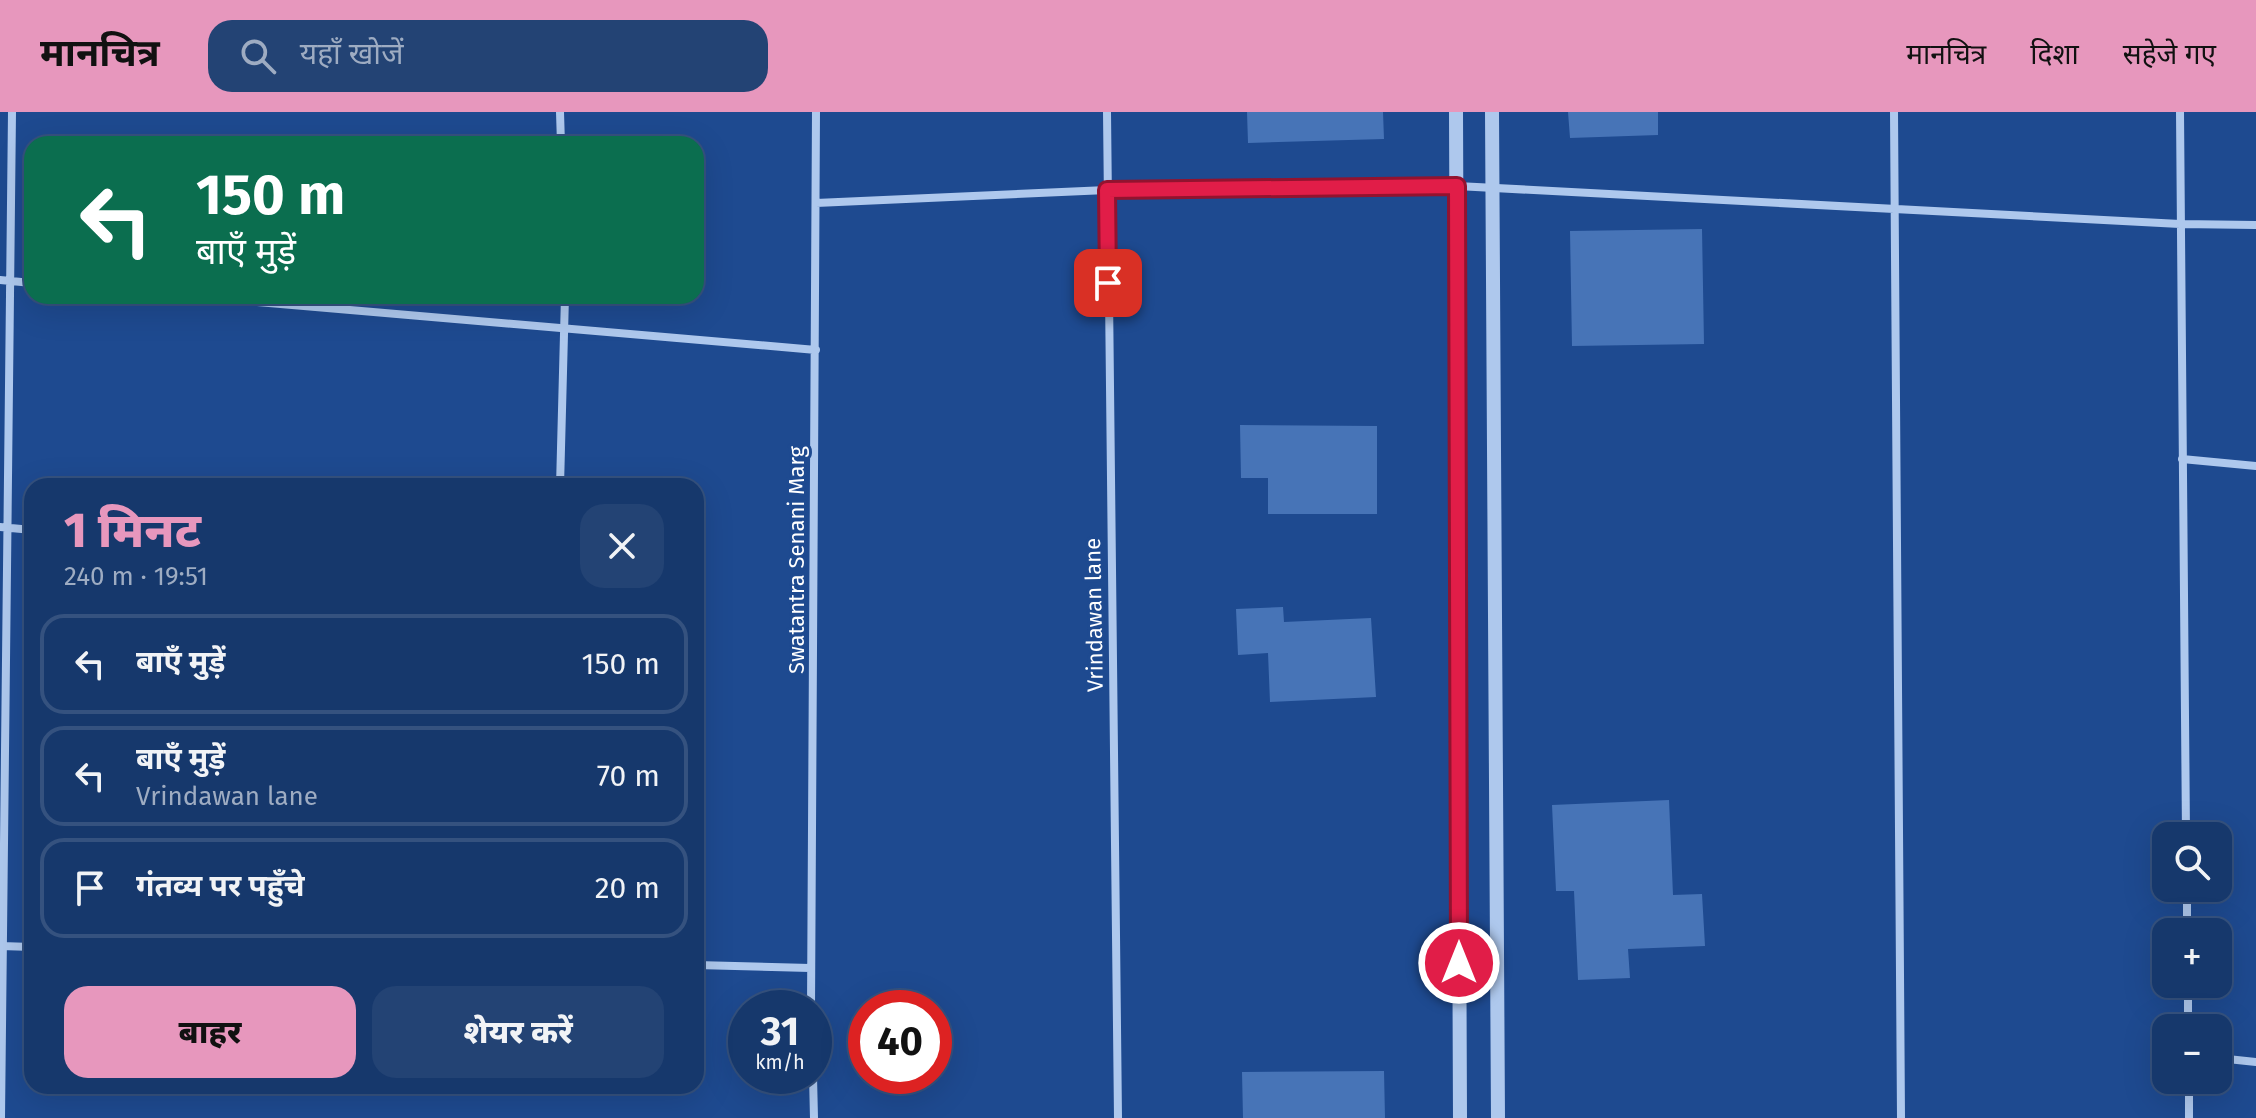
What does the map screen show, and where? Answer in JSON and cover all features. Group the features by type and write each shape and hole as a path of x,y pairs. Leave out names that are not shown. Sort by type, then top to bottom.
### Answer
{"street":[{"path":"1,1118 5,280 12,112"},
{"path":"560,112 561,136"},
{"name":"Swatantra Senani Marg","path":"811,990 816,112"},
{"name":"Vrindawan lane","path":"1107,112 1118,1118"},
{"path":"1456,112 1460,1118"},
{"path":"1492,112 1498,1118"},
{"path":"1894,112 1901,1118"},
{"path":"2180,112 2186,822"},
{"path":"816,203 1107,190 1457,186 2180,224 2256,225"},
{"path":"279,304 816,350"},
{"path":"560,478 565,304"},
{"path":"2182,459 2256,466"},
{"path":"4,528 24,529"},
{"path":"1,946 24,947"},
{"path":"704,965 810,968"},
{"path":"2232,1059 2256,1062"},
{"path":"813,1094 814,1118"},
{"path":"2189,1094 2189,1118"}],"building":[{"path":"1247,112 1383,112 1384,139 1248,143"},
{"path":"1568,112 1658,112 1658,135 1570,138"},
{"path":"1702,229 1704,344 1572,346 1570,231"},
{"path":"1240,425 1377,426 1377,514 1268,514 1268,478 1241,478"},
{"path":"1283,607 1284,622 1371,618 1376,697 1270,702 1268,653 1238,655 1236,609"},
{"path":"1669,800 1673,895 1702,894 1705,946 1628,949 1630,978 1578,980 1574,891 1556,891 1552,805"},
{"path":"1384,1071 1385,1118 1243,1118 1242,1072"}],"route":[{"path":"1108,283 1107,190 1457,186 1459,963"}]}
